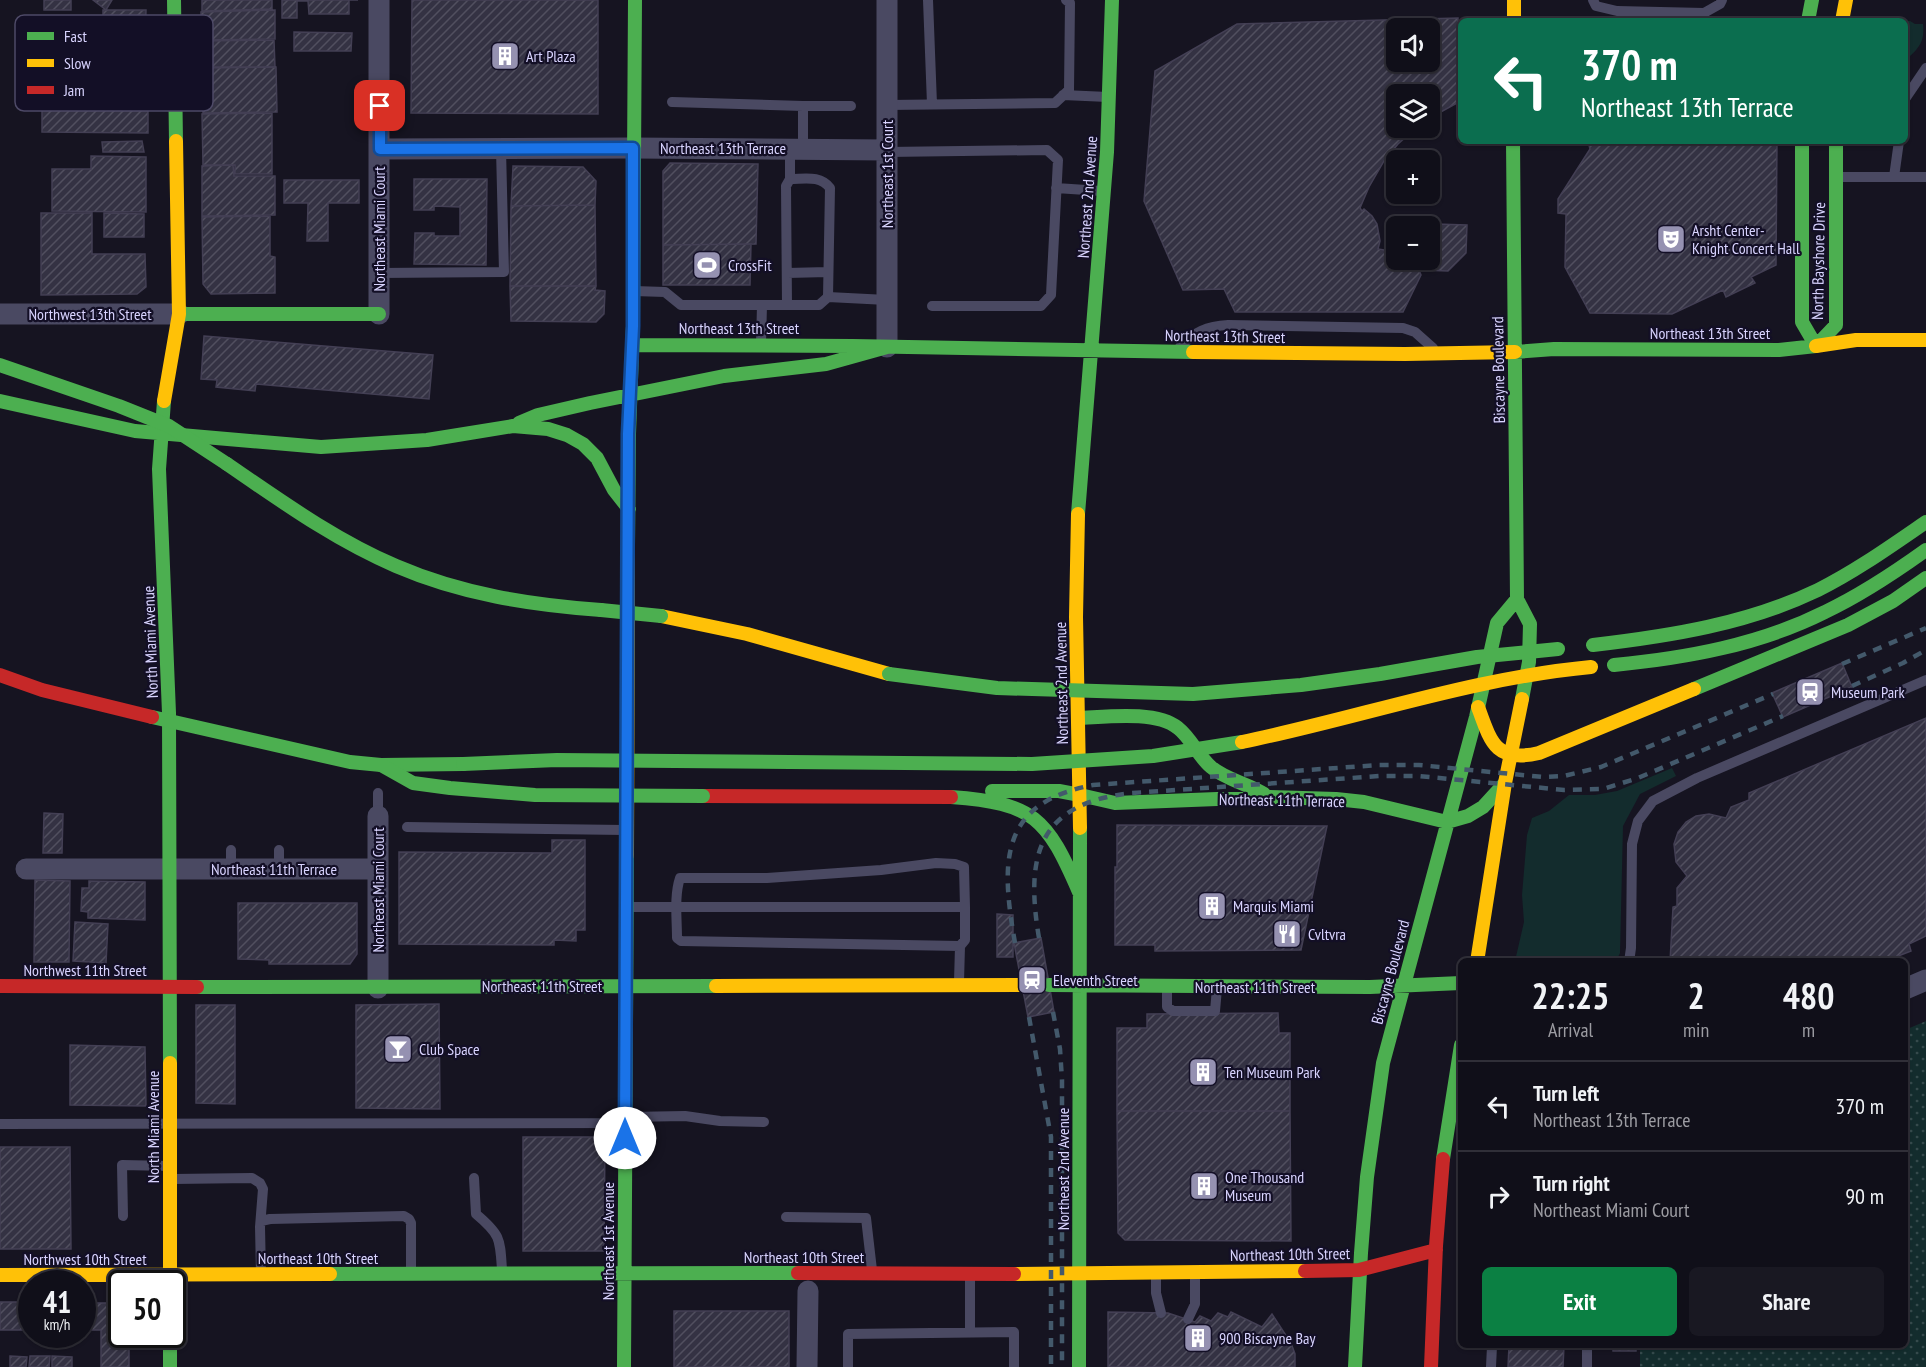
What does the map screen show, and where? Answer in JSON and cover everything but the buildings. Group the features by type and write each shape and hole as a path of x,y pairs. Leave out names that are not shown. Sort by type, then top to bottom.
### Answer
{"main road":[{"name":"North Miami Avenue","path":"174,0 174,15"},
{"name":"Northeast 1st Avenue","path":"624,1367 626,830 635,0"},
{"name":"Northeast 2nd Avenue","path":"1078,1367 1080,795 1076,617 1078,502 1104,191 1110,97 1112,0"},
{"path":"1514,0 1514,18"},
{"path":"1809,18 1812,0"},
{"path":"1843,18 1846,0"},
{"name":"North Miami Avenue","path":"170,1270 169,713 159,469 160,434 179,314 176,111"},
{"name":"Biscayne Boulevard","path":"1478,958 1505,783 1528,662 1530,624 1517,599 1513,144"},
{"name":"North Bayshore Drive","path":"1802,144 1802,322 1816,346 1836,325 1836,144"},
{"path":"179,314 379,314"},
{"name":"Northeast 13th Street","path":"632,345 761,344 1176,352 1439,354 1554,349 1779,350 1856,340 1926,340"},
{"path":"513,426 538,415 630,395 724,376 826,364 887,347"},
{"path":"0,364 169,426 305,517 388,563 421,576 452,586 525,602 661,616 718,627 889,674 952,683 1062,691 1182,694 1290,686 1380,674 1477,657 1694,632 1767,611 1802,597 1836,580 1926,522"},
{"path":"0,401 125,429 258,444 321,447 427,440 513,426 548,429 567,435 583,444 597,458 614,490 629,509"},
{"path":"0,675 42,690 254,742 350,762 381,765 557,760 1020,764 1090,762 1160,756 1250,741 1494,680 1691,656 1774,634 1825,612 1852,598 1926,550"},
{"path":"1478,707 1492,738 1503,752 1510,756 1525,756 1554,747 1830,634 1879,608 1926,578"},
{"name":"Biscayne Boulevard","path":"1355,1367 1361,1222 1372,1119 1383,1063 1478,707 1497,623 1517,599"},
{"path":"1078,718 1151,719 1168,722 1179,729 1210,766 1229,778 1255,788 1268,797"},
{"path":"381,765 413,783 469,790 546,795 951,797 1010,805 1034,817 1046,828 1056,843 1079,892"},
{"path":"1447,822 1468,816 1484,807 1505,783"},
{"name":"Northeast 11th Terrace","path":"951,797 982,791 1059,791 1115,802 1268,797 1336,799 1357,801 1447,822"},
{"name":"Northeast 11th Street","path":"1050,985 1404,987 1458,984"},
{"name":"Northeast 11th Street","path":"170,987 1022,985"},
{"name":"Northwest 11th Street","path":"0,987 170,987"},
{"path":"1431,1367 1436,1219 1443,1148 1458,1062"},
{"name":"Northeast 10th Street","path":"186,1279 261,1275 969,1274 1359,1270 1436,1250"},
{"name":"Northwest 10th Street","path":"0,1275 108,1278"},
{"path":"170,1348 170,1367"}],"street":[{"name":"Northeast Miami Court","path":"379,0 379,314"},
{"name":"Northeast 1st Court","path":"887,0 887,347"},
{"name":"Northeast 13th Terrace","path":"380,149 633,148 887,151"},
{"path":"1802,177 1836,177"},
{"name":"Northwest 13th Street","path":"0,314 179,314"},
{"name":"Northeast Miami Court","path":"378,816 378,988"},
{"name":"Northeast 11th Terrace","path":"26,869 170,870 231,859 279,860 378,869"},
{"path":"1908,988 1926,980"},
{"path":"807,1367 808,1292"}],"lane":[{"path":"928,0 932,104"},
{"path":"887,105 1055,103 1069,90 1070,3 1066,0"},
{"path":"1593,0 1596,6 1617,11 1704,13 1720,4 1722,0"},
{"path":"1908,95 1926,68"},
{"path":"1063,95 1110,97"},
{"path":"672,102 851,106"},
{"path":"787,305 786,186 790,179 803,106"},
{"path":"1894,177 1899,144"},
{"path":"379,273 504,272 501,149"},
{"path":"887,151 1047,150 1058,160 1051,295 1041,306 932,306"},
{"path":"1836,177 1926,177"},
{"path":"790,179 819,179 826,182 830,188 828,297"},
{"path":"1056,188 1104,191"},
{"path":"787,273 828,272"},
{"path":"633,291 665,292 681,305 819,305 828,297 887,300"},
{"path":"761,344 762,306"},
{"path":"1176,352 1199,331 1228,325 1402,328 1414,332 1439,354"},
{"path":"1630,958 1632,844 1638,820 1653,801 1697,778 1926,680"},
{"name":"Northeast Miami Court","path":"378,793 378,816"},
{"path":"407,827 626,830"},
{"path":"959,986 960,946 965,939 964,867 936,863 881,870 767,878 680,878 677,938 681,941 960,946"},
{"path":"626,907 965,907"},
{"path":"1167,986 1167,1007 1173,1011 1215,1011 1217,987"},
{"path":"0,1124 625,1120 685,1116 720,1121 764,1122"},
{"path":"123,1216 122,1165 169,1172 252,1178 263,1189 260,1227 261,1275"},
{"path":"474,1178 476,1214 492,1228 500,1242 502,1274"},
{"path":"261,1221 405,1216 411,1223 411,1274"},
{"path":"786,1217 866,1218 873,1274"},
{"path":"1156,1272 1156,1293 1161,1313"},
{"path":"1188,1319 1195,1304 1195,1272"},
{"path":"969,1274 970,1333"},
{"path":"848,1367 848,1334 1014,1332 1014,1367"},
{"path":"1491,1367 1492,1348"},
{"path":"1587,1348 1587,1367"}],"green space":[{"path":"1908,21 1923,24 1922,41 1908,58"},
{"path":"1672,768 1676,776 1640,794 1623,826 1620,953 1618,958 1516,958 1524,922 1522,895 1527,835 1532,818 1549,811 1569,795 1595,795 1617,791"},
{"path":"1926,1021 1926,1367 1640,1367 1640,1348 1908,1348 1908,1029"}],"railway":[{"path":"1842,664 1926,628"},
{"path":"1852,686 1926,650"},
{"path":"1015,943 1008,887 1008,863 1013,841 1023,822 1039,806 1062,794 1093,785 1379,765 1419,765 1543,777 1564,776 1601,767 1773,694"},
{"path":"1039,938 1034,882 1037,858 1045,838 1058,821 1076,808 1100,799 1132,793 1380,776 1419,776 1564,790 1603,789 1638,778 1783,716"},
{"path":"1053,1012 1060,1049 1062,1080 1062,1367"},
{"path":"1029,1017 1051,1137 1051,1367"}],"traffic: fast":[{"path":"174,0 174,15"},
{"path":"628,546 633,326 635,0"},
{"path":"1078,514 1107,152 1112,0"},
{"path":"1809,18 1812,0"},
{"path":"176,111 176,141"},
{"path":"1513,144 1517,599 1530,624 1529,662 1522,699"},
{"path":"1802,144 1802,322 1816,346 1836,325 1836,144"},
{"path":"179,314 379,314"},
{"path":"632,345 1193,352"},
{"path":"1515,352 1554,349 1779,350 1816,346"},
{"path":"519,423 538,415 590,403 724,376 826,364 887,347"},
{"path":"0,365 119,406 169,426 227,464"},
{"path":"0,401 135,431 321,447 427,440 513,426 548,429 567,435 583,444 597,458 614,490 629,509"},
{"path":"164,401 159,469 169,713 170,1063"},
{"path":"227,464 330,532 373,556 421,576 496,597 601,610"},
{"path":"1593,645 1679,633 1764,612 1818,590 1846,575 1926,522"},
{"path":"1614,665 1695,654 1774,633 1825,612 1851,598 1926,550"},
{"path":"1694,689 1848,625 1893,601 1926,578"},
{"path":"1355,1367 1367,1177 1383,1063 1476,717 1497,623 1517,599"},
{"path":"601,610 661,616"},
{"path":"889,674 997,688 1193,694 1301,685 1477,657 1558,649"},
{"path":"1078,718 1130,716 1168,722 1183,732 1206,763 1230,778 1264,794"},
{"path":"152,717 350,762 381,765 413,783 535,795 703,796"},
{"path":"463,764 557,760 1032,764 1153,756 1242,742"},
{"path":"381,765 463,764"},
{"path":"1080,795 1115,803 1268,797 1336,799 1364,802 1447,822 1468,816 1483,807 1505,783"},
{"path":"992,791 1059,791 1080,795"},
{"path":"951,797 1002,804 1020,810 1034,819 1057,847 1079,892"},
{"path":"1079,1367 1080,828"},
{"path":"624,1367 627,855"},
{"path":"1049,985 1370,987 1458,983"},
{"path":"197,987 716,986"},
{"path":"1443,1159 1458,1064"},
{"path":"330,1274 798,1273"},
{"path":"170,1348 170,1367"}],"traffic: slow":[{"path":"1514,0 1514,18"},
{"path":"1843,18 1846,0"},
{"path":"164,401 179,314 176,141"},
{"path":"1816,346 1856,340 1926,340"},
{"path":"1193,352 1405,354 1515,352"},
{"path":"1078,514 1076,617 1080,828"},
{"path":"627,855 628,546"},
{"path":"661,616 747,634 889,674"},
{"path":"1242,742 1459,689 1547,672 1591,667"},
{"path":"1478,707 1487,731 1497,747 1513,755 1525,755 1539,753 1694,689"},
{"path":"1478,958 1505,783 1522,699"},
{"path":"716,986 1022,985"},
{"path":"170,1063 170,1270"},
{"path":"1014,1274 1305,1271"},
{"path":"0,1275 330,1274"}],"traffic: jam":[{"path":"0,675 42,690 152,717"},
{"path":"703,796 951,797"},
{"path":"0,986 197,987"},
{"path":"1431,1367 1436,1246 1443,1159"},
{"path":"1305,1271 1359,1270 1436,1250"},
{"path":"798,1273 1014,1274"}],"place":[{"name":"Art Plaza","path":"505,56"},
{"name":"Arsht Center- Knight Concert Hall","path":"1671,239"},
{"name":"CrossFit","path":"707,265"},
{"name":"Museum Park","path":"1810,692"},
{"name":"Marquis Miami","path":"1212,906"},
{"name":"Cvltvra","path":"1287,934"},
{"name":"Eleventh Street","path":"1032,980"},
{"name":"Club Space","path":"398,1049"},
{"name":"Ten Museum Park","path":"1203,1072"},
{"name":"One Thousand Museum","path":"1204,1186"},
{"name":"900 Biscayne Bay","path":"1198,1338"}],"route":[{"path":"380,106 380,149 633,148 633,326 628,434 625,1138"}]}
